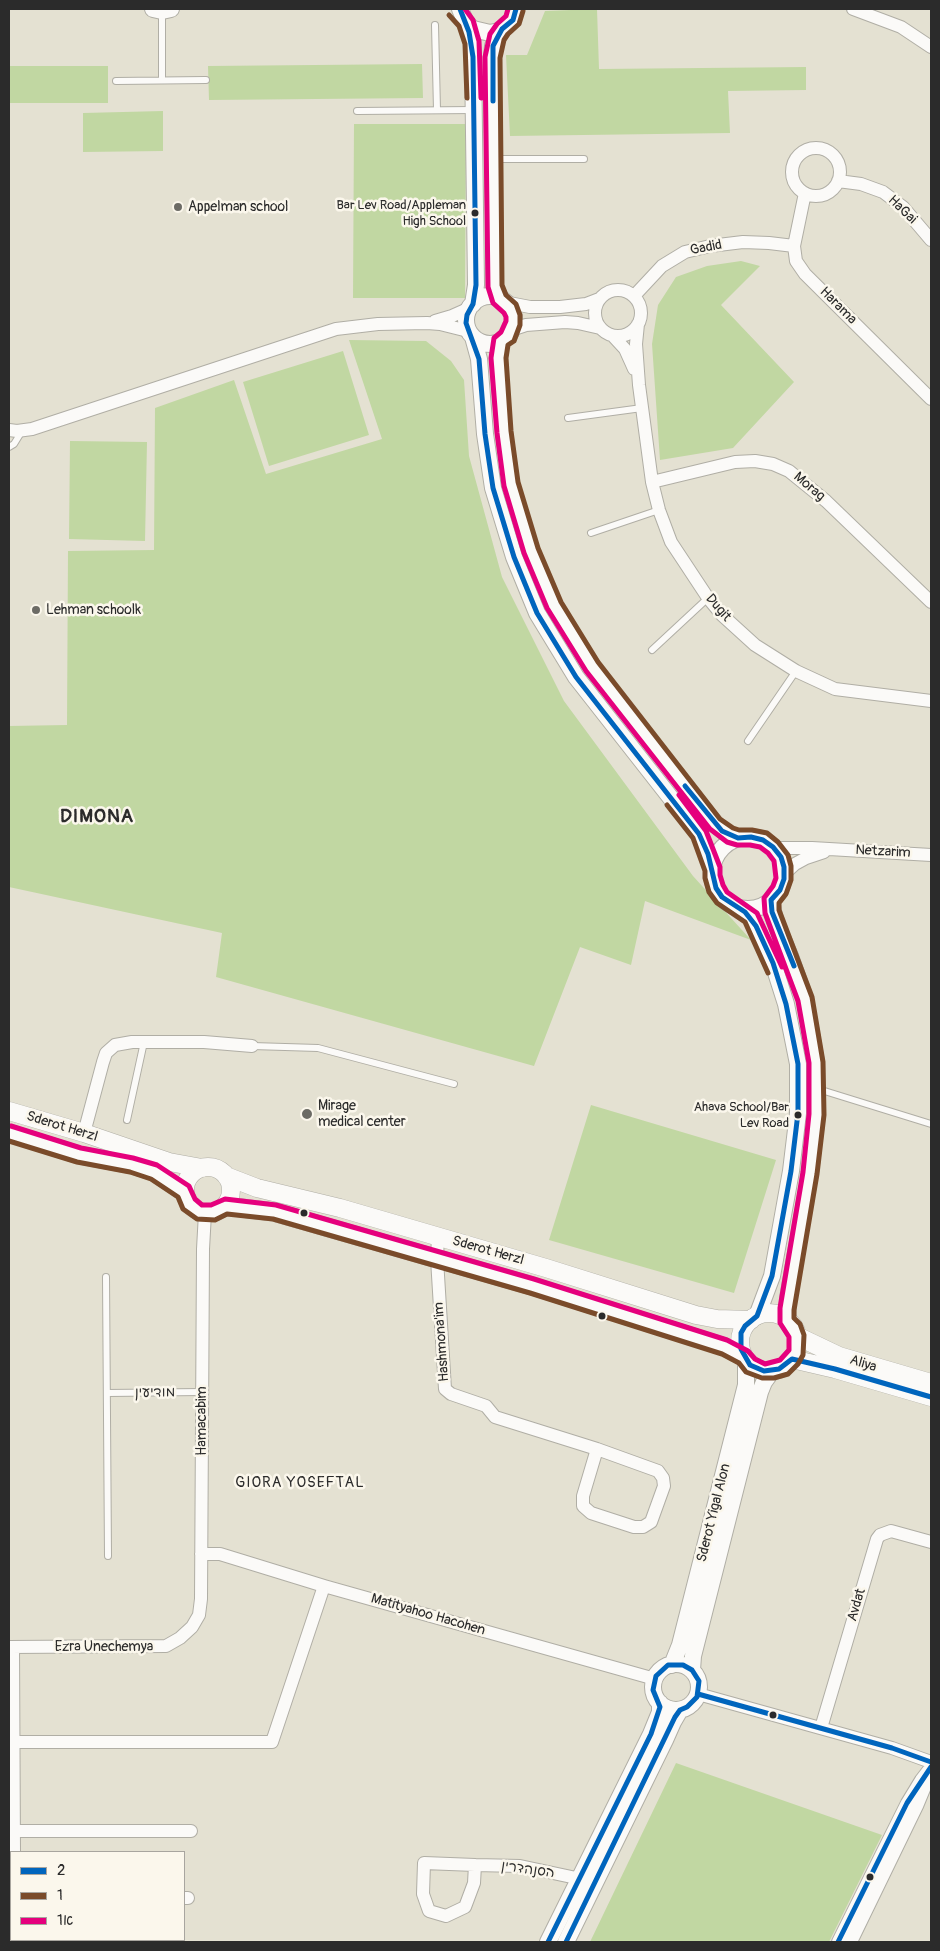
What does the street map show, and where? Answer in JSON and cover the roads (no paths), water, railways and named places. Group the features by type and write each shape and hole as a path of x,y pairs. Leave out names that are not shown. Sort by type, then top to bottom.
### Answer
{"main road":[{"name":"Sderot Herzl","path":"9,1111 84,1133 169,1162 202,1168"},
{"name":"Sderot Herzl","path":"9,1134 79,1155 132,1165 154,1172 184,1192"},
{"path":"202,1168 215,1168 226,1176 231,1188 231,1194 225,1206 219,1211 205,1214 193,1208 184,1192 189,1176 202,1168"},
{"name":"Sderot Herzl","path":"226,1176 257,1188 340,1208 438,1236 696,1315 717,1319 754,1318"},
{"name":"Sderot Herzl","path":"225,1206 274,1212 532,1286 725,1346 745,1358"},
{"path":"767,1314 775,1315 787,1321 794,1328 797,1336 797,1344 792,1359 784,1366 772,1371 757,1368 745,1358 740,1349 741,1333 754,1318 767,1314"},
{"name":"Aliya","path":"797,1336 839,1356 931,1384"},
{"name":"Aliya","path":"792,1359 835,1368 931,1396"}],"street":[{"path":"853,9 902,27 931,47"},
{"path":"460,14 472,29 490,33 514,17"},
{"path":"460,14 472,43 474,110 476,285 466,323 479,359 485,434 492,488 514,557 537,613 576,676 699,834 708,854 716,888 722,898 751,917 773,963 786,1004 798,1064 798,1113 791,1170 772,1276 754,1318"},
{"path":"514,17 493,46 492,57 495,286 513,315 498,358 504,432 511,484 531,551 554,605 592,666 715,824 729,835 738,838 751,837 763,840 774,848 781,857 784,874 780,890 764,905 753,908 737,907"},
{"path":"818,148 832,154 839,166 838,181 832,189 824,194 814,196 805,193 799,188 792,176 794,161 804,151 818,148"},
{"name":"HaGai","path":"838,181 861,184 883,192 902,207 931,240"},
{"name":"Harama","path":"805,193 794,246 796,261 805,274 931,399"},
{"name":"Gadid","path":"634,296 662,266 685,252 710,246 743,242 794,246"},
{"path":"9,430 22,430 41,426 336,329 378,324 427,322 440,324 470,334 486,344 526,325 578,322 600,328 613,336 628,334 638,324 641,309 634,296 628,291 612,290 586,304 560,307 530,306 490,297 482,298 452,316 427,322"},
{"path":"599,298 594,314 600,328"},
{"name":"Dugit","path":"638,324 636,344 639,385 652,482 659,510 671,542 708,598 722,615 755,645 796,671 836,689 931,701"},
{"name":"Dugit","path":"613,336 631,359 639,385"},
{"name":"Morag","path":"652,482 735,462 755,461 773,464 790,471 826,501 931,602"},
{"path":"713,870 713,864 718,852 738,838"},
{"name":"Netzarim","path":"774,848 834,849 931,855"},
{"name":"Netzarim","path":"784,874 795,864 806,858 834,849"},
{"path":"771,900 775,921 790,956 804,999 816,1062 817,1114 810,1173 788,1298 787,1321"},
{"path":"84,1133 106,1053 114,1045 144,1042 204,1042 252,1046"},
{"name":"Hamacabim","path":"192,1627 199,1615 200,1607 203,1249 205,1214"},
{"name":"Hashmona'im","path":"438,1236 437,1259 443,1374 446,1389 451,1394 486,1406 495,1418 597,1449"},
{"name":"Sderot Yigal Alon","path":"672,1665 680,1645 746,1386 745,1358"},
{"name":"Sderot Yigal Alon","path":"692,1670 693,1656 760,1392 772,1371"},
{"path":"597,1449 658,1471 663,1478 664,1486 651,1522 643,1526 634,1526 590,1512 583,1506 583,1496 597,1449"},
{"name":"Avdat","path":"821,1728 877,1539 880,1535 891,1531 931,1542"},
{"name":"Matityahoo Hacohen","path":"201,1554 220,1554 324,1586 654,1679"},
{"path":"13,1742 272,1742 324,1586"},
{"name":"Ezra Unechemya","path":"11,1647 166,1646 180,1638 192,1627"},
{"path":"11,1647 13,1742 11,1831 14,1851"},
{"path":"548,1942 581,1879 660,1712 660,1703 653,1690 654,1679 661,1670 672,1665 683,1665 692,1670 699,1681 698,1694 693,1702 680,1710 673,1710 660,1703"},
{"path":"698,1694 903,1751 931,1762"},
{"path":"566,1942 680,1710"},
{"path":"838,1942 911,1796 931,1766"},
{"path":"851,1942 917,1806 931,1771"},
{"path":"11,1831 191,1831"},
{"name":"הסנהדרין","path":"475,1864 474,1883 466,1907 446,1916 429,1912 423,1894 424,1863 475,1864 520,1866 581,1879"}],"lane":[{"path":"162,10 162,80"},
{"path":"434,26 437,110"},
{"path":"116,81 206,80"},
{"path":"357,111 474,110"},
{"path":"494,158 584,159"},
{"path":"568,418 642,408"},
{"path":"9,447 14,444 22,430"},
{"path":"591,533 659,510"},
{"path":"652,650 708,598"},
{"path":"748,741 796,671"},
{"path":"127,1120 144,1042"},
{"path":"252,1046 318,1048 454,1084"},
{"path":"817,1089 931,1124"},
{"path":"106,1277 108,1556"},
{"name":"מודיעין","path":"107,1394 202,1392"}],"place":[{"name":"Appelman school","path":"178,207"},
{"name":"Bar Lev Road/Appleman High School","path":"475,213"},
{"name":"Lehman schoolk","path":"36,610"},
{"name":"Mirage medical center","path":"307,1114"},
{"name":"Ahava School/Bar Lev Road","path":"798,1115"}],"district":[{"name":"DIMONA","path":"97,817"},
{"name":"GIORA YOSEFTAL","path":"300,1483"}]}
